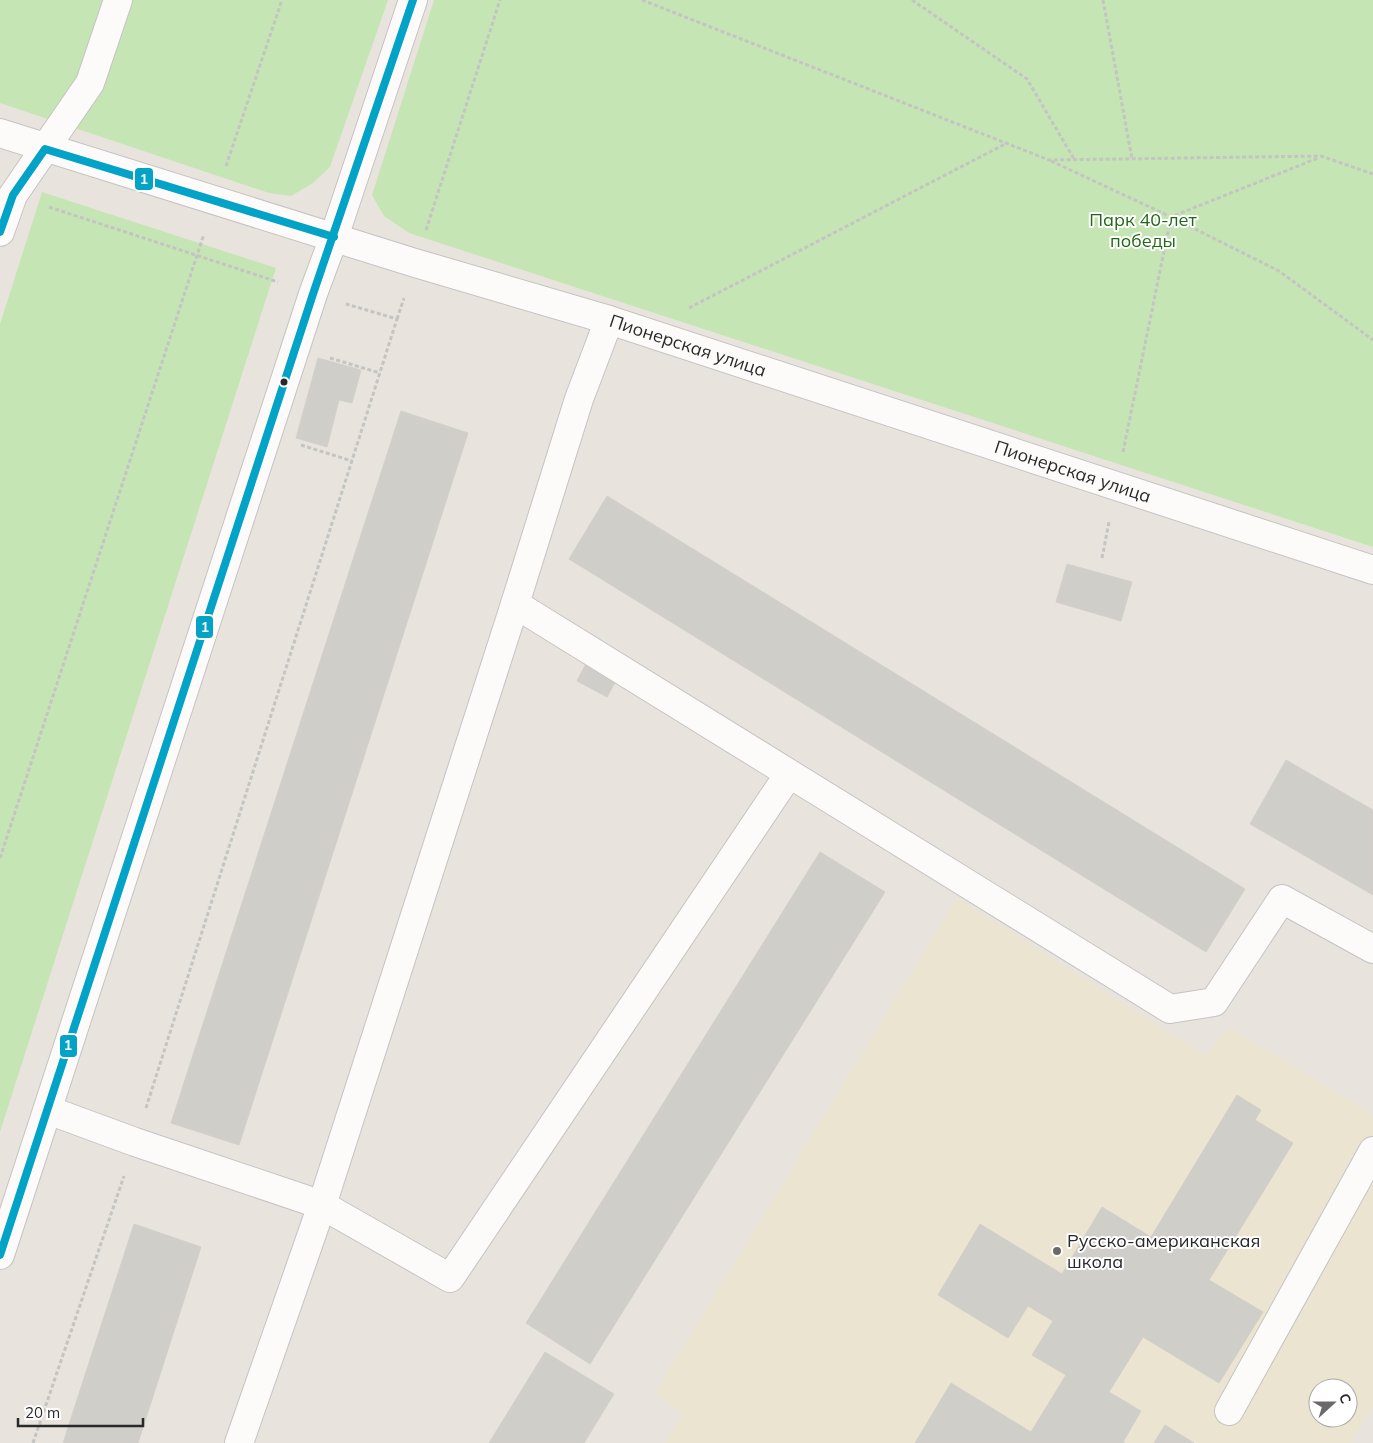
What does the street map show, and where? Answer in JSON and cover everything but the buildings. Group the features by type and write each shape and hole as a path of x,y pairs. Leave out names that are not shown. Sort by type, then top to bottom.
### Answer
{"street":[{"path":"0,232 13,195 90,82 118,0"},
{"path":"0,1255 313,294 334,237 413,0"},
{"name":"Пионерская улица","path":"0,133 45,149 609,320 1373,570"},
{"path":"239,1443 322,1205 579,400 609,320"},
{"path":"515,604 1170,1009 1214,1002 1282,899 1373,949"},
{"path":"48,1110 135,1142 322,1205 450,1278 789,774"},
{"path":"1229,1411 1373,1151"}],"path":[{"path":"0,858 282,0"},
{"path":"422,240 500,0"},
{"path":"642,0 1049,160 1280,271 1373,340"},
{"path":"912,0 1027,78 1074,159"},
{"path":"1103,0 1132,159"},
{"path":"644,332 1007,143"},
{"path":"1049,160 1321,156 1373,174"},
{"path":"1171,217 1321,156"},
{"path":"13,195 313,294 397,319 135,1142 33,1443"},
{"path":"1102,558 1171,217"},
{"path":"324,356 380,373"},
{"path":"298,444 352,461"}],"shaded area":[{"name":"Русско-американская школа","path":"957,898 1206,1056 1229,1027 1373,1115 1373,1406 1351,1443 665,1443 683,1413 655,1393"}],"green space":[{"path":"0,0 388,0 330,167 313,183 291,196 269,193 0,103"},
{"name":"Парк 40-лет победы","path":"434,0 1373,0 1373,547 409,233 384,216 372,195"},
{"path":"42,192 276,268 0,1132 0,324"}],"transit line":[{"name":"1","path":"0,1255 313,294 413,0"},
{"name":"1","path":"0,232 13,195 45,149 334,237"}],"place":[{"name":"Русско-американская школа","path":"1057,1251"}]}
